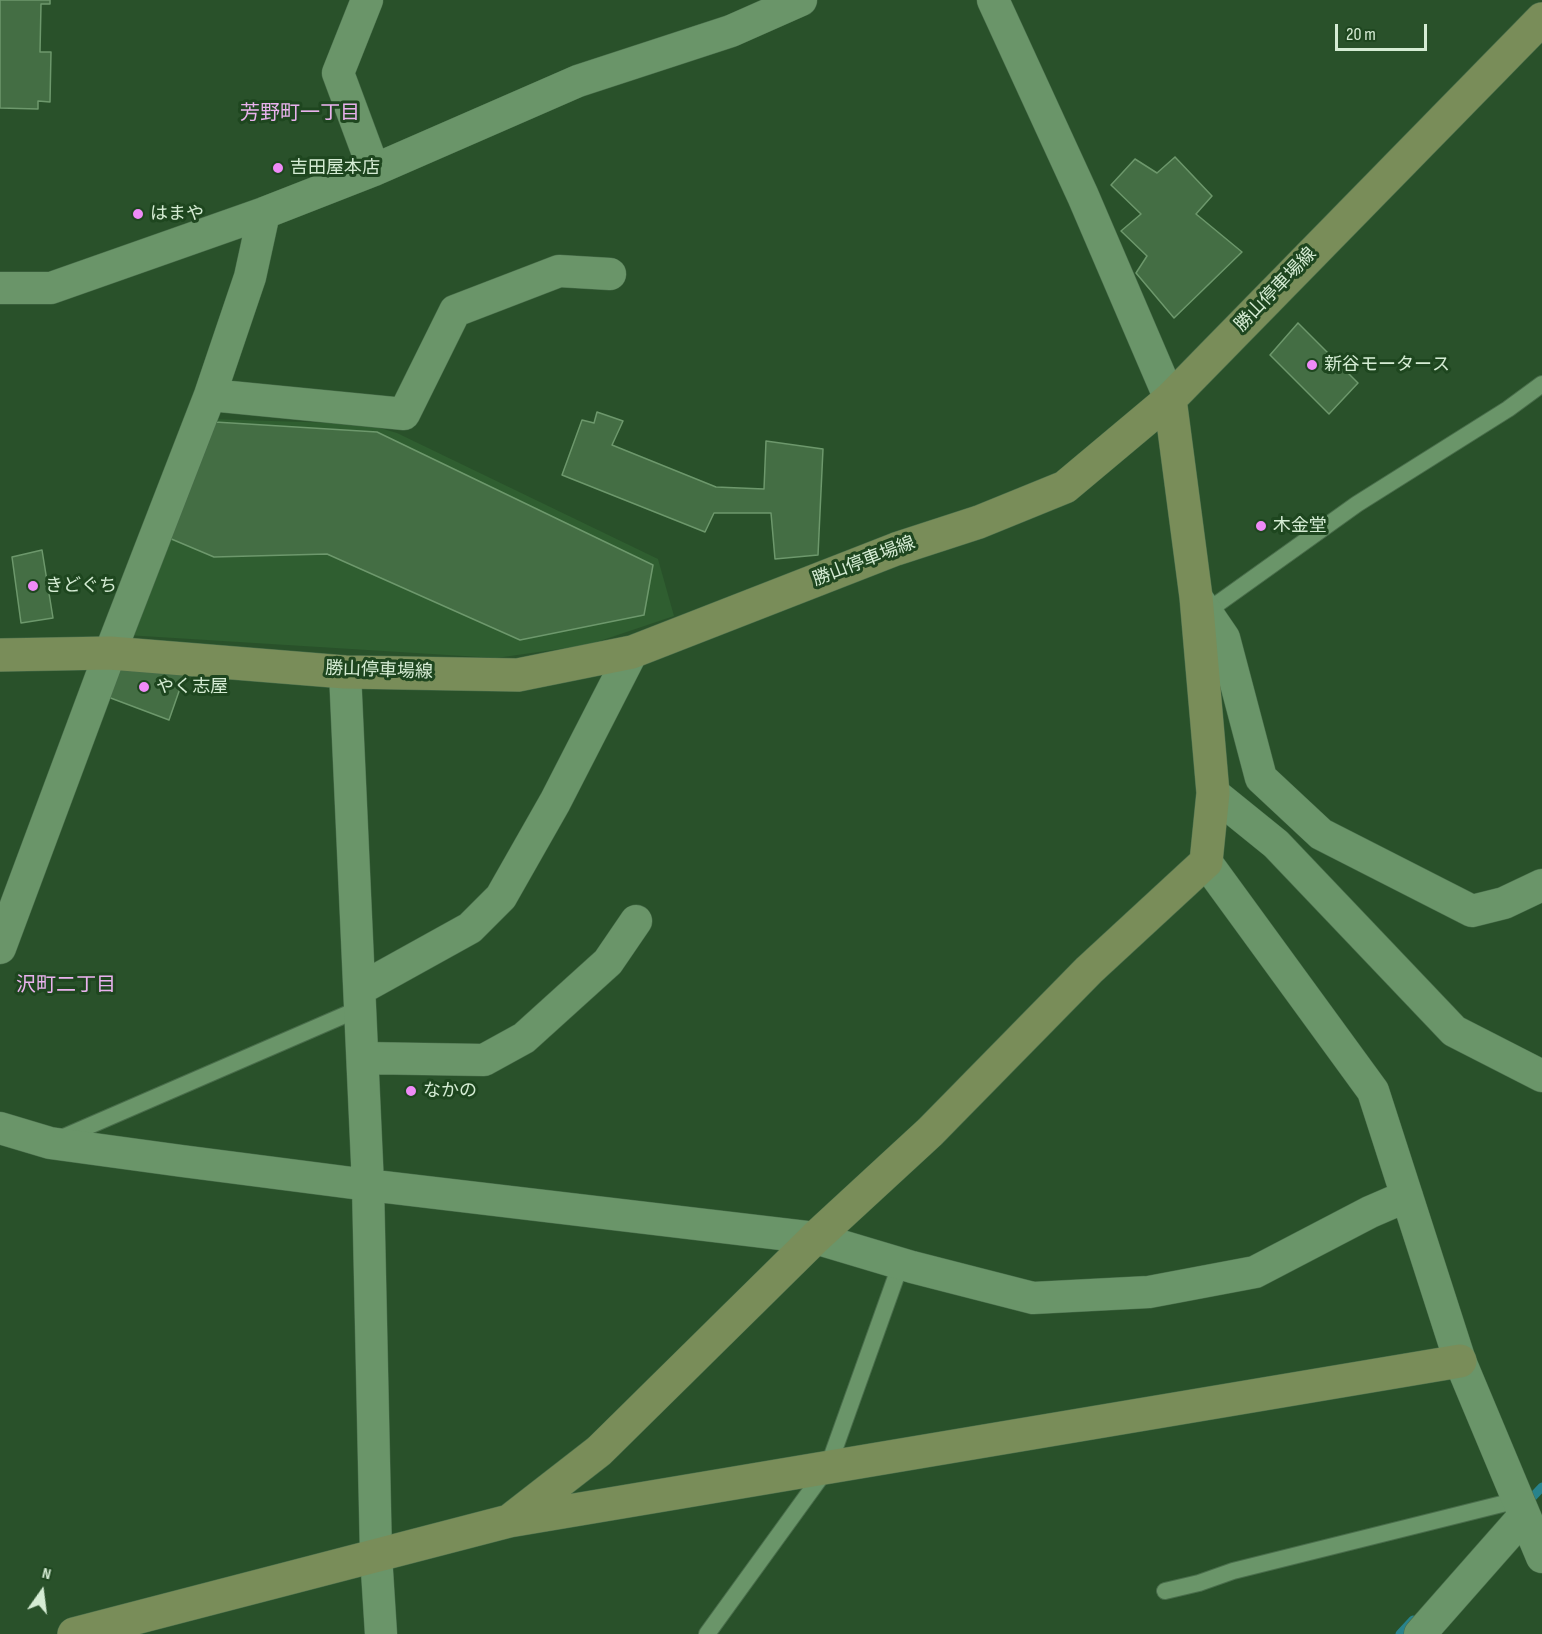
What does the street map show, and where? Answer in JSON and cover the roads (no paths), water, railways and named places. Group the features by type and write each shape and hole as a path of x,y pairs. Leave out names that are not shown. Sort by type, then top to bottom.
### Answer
{"street":[{"path":"367,0 338,73 374,170"},
{"path":"0,288 51,288 264,213 374,170 578,81 731,31 801,0"},
{"path":"509,1521 599,1450 814,1238 930,1132 1089,970 1206,862 1213,793 1201,604 1170,399 1083,196 993,0"},
{"name":"勝山停車場線","path":"0,656 110,653 345,672 518,675 632,652 896,549 979,522 1065,487 1170,399 1542,19"},
{"path":"0,948 110,653 210,395 250,277 264,213"},
{"path":"210,395 405,414 455,311 559,271 610,274"},
{"path":"1201,604 1224,638 1261,778 1321,834 1472,911 1504,903 1542,885"},
{"path":"360,998 470,928 501,897 555,802 632,652"},
{"path":"345,672 368,1185 376,1555 381,1634"},
{"path":"1213,793 1276,844 1454,1031 1542,1076"},
{"path":"1206,862 1373,1091 1460,1361 1542,1557"},
{"path":"363,1058 484,1060 524,1038 608,963 636,921"},
{"path":"0,1128 50,1143 368,1185 814,1238 1033,1298 1149,1292 1255,1272 1370,1212 1407,1196"},
{"path":"74,1634 155,1624 376,1555 509,1521 1460,1361"},
{"path":"1420,1634 1521,1508"}],"lane":[{"path":"1201,604 1508,409 1542,384"},
{"path":"50,1143 360,998"},
{"path":"707,1634 828,1467 901,1263"},
{"path":"1165,1591 1199,1583 1233,1571 1521,1508"}],"waterway":[{"path":"1525,1505 1542,1487"},
{"path":"1400,1634 1413,1620"}],"place":[{"name":"吉田屋本店","path":"278,168"},
{"name":"はまや","path":"138,214"},
{"name":"新谷モータース","path":"1312,365"},
{"name":"木金堂","path":"1261,526"},
{"name":"きどぐち","path":"33,586"},
{"name":"やく志屋","path":"144,687"},
{"name":"なかの","path":"411,1091"}],"district":[{"name":"芳野町一丁目","path":"300,114"},
{"name":"沢町二丁目","path":"66,986"}]}
